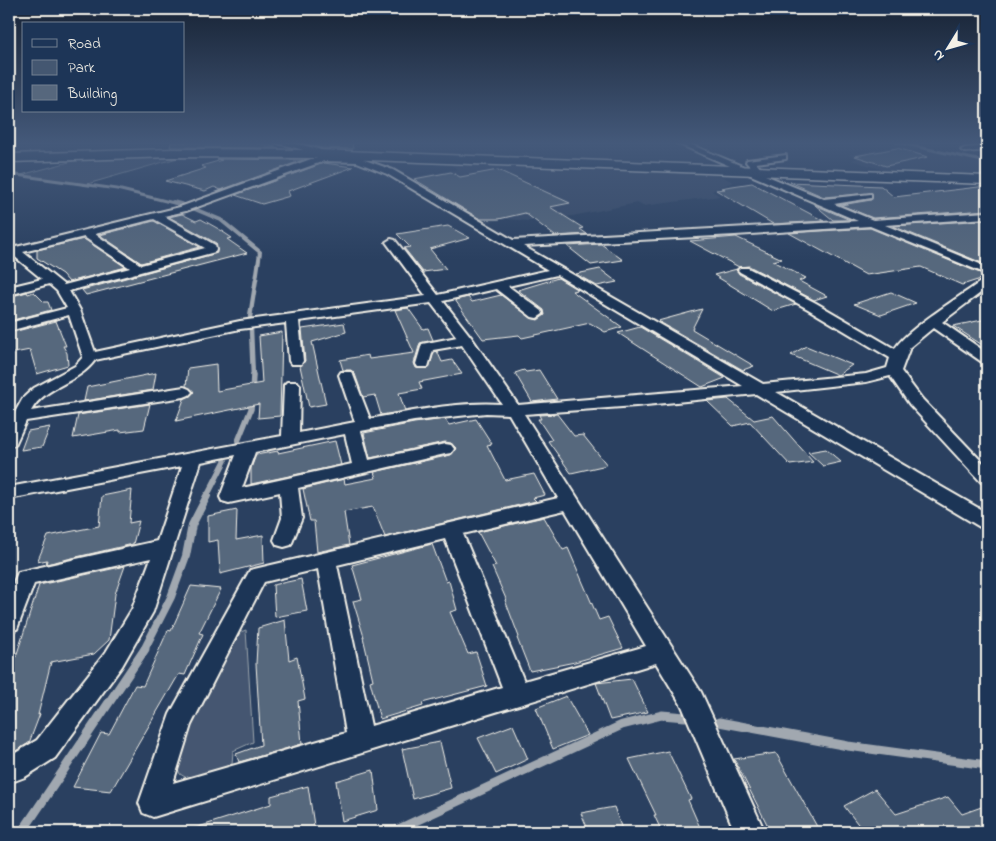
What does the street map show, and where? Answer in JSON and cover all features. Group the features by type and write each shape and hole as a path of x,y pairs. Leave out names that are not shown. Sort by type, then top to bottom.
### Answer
{"street":[{"path":"12,249 182,209 258,181"},
{"path":"406,181 987,522"},
{"path":"777,181 987,271"},
{"path":"822,202 868,196"},
{"path":"62,289 211,250 211,247 154,216"},
{"path":"511,243 987,216"},
{"path":"86,233 139,269"},
{"path":"391,242 466,340 514,410 692,700 750,832"},
{"path":"9,441 20,417 37,392 85,366 90,356 74,310 62,289 12,249"},
{"path":"744,270 812,306 896,364 916,402 987,478"},
{"path":"90,356 240,325 435,299 559,272"},
{"path":"9,291 51,280"},
{"path":"9,493 414,416 486,408 514,410 636,401 866,378 896,364 904,345 987,283"},
{"path":"499,285 537,314"},
{"path":"9,327 74,310"},
{"path":"292,319 296,361"},
{"path":"933,322 987,359"},
{"path":"423,364 427,348 466,340"},
{"path":"346,375 358,427 362,468"},
{"path":"290,440 292,385"},
{"path":"20,417 184,392"},
{"path":"247,449 229,497 444,449"},
{"path":"9,770 16,768 46,749 114,659 142,612 193,459"},
{"path":"284,540 292,518 288,484"},
{"path":"570,502 257,576 179,722 153,804 517,693 662,651"},
{"path":"451,529 517,693"},
{"path":"9,622 26,578 165,547"},
{"path":"326,559 361,742"}],"shaded area":[{"path":"412,181 733,182 712,191 720,196 643,206 637,203 562,218 528,221 507,219 483,223"}],"green space":[{"path":"60,181 97,181 84,185"},
{"path":"246,630 253,742 233,751 232,764 192,781 180,774 176,764 179,750 238,633"}],"building":[{"path":"166,181 245,181 221,190 214,187 205,191"},
{"path":"273,181 314,181 288,191 290,196 262,204 235,195"},
{"path":"418,181 523,181 570,203 550,207 583,228 580,229 587,234 555,236 525,213 499,219 480,219"},
{"path":"790,182 881,186 894,197 987,186 987,210 873,218 841,205 871,200 872,193 824,197"},
{"path":"752,183 824,221 773,224 716,190"},
{"path":"815,205 850,220 833,220"},
{"path":"182,214 196,221 201,219 224,232 232,238 227,239 247,253 86,295 82,290 217,253 216,243 169,217"},
{"path":"987,220 987,265 893,226"},
{"path":"154,221 200,247 141,263 100,235"},
{"path":"448,226 470,238 430,249 446,269 423,272 404,248 410,247 397,234"},
{"path":"870,228 987,277 962,285 921,267 866,275 789,233"},
{"path":"736,237 782,259 772,261 806,278 799,281 827,296 814,300 749,266 739,267 690,241"},
{"path":"84,239 126,267 69,282 62,274 37,258 37,250"},
{"path":"601,244 623,260 591,265 567,246"},
{"path":"600,269 617,282 597,286 576,274"},
{"path":"737,269 739,274 796,304 773,311 714,275"},
{"path":"558,278 578,290 572,291 622,327 605,332 590,323 522,338 519,335 483,339 455,300 468,297 472,302 501,295 531,318 538,320 545,315 544,310 518,290"},
{"path":"27,292 28,294 34,292 44,302 48,302 51,310 9,321 9,297"},
{"path":"891,292 916,303 881,315 854,304"},
{"path":"408,308 423,329 428,328 433,340 420,343 414,363 416,368 429,368 434,352 437,351 442,362 452,360 462,374 419,382 422,389 399,393 405,411 381,415 375,395 363,397 355,374 351,370 343,370 340,360 368,355 369,359 414,353 395,310"},
{"path":"702,309 692,329 754,366 743,370 658,321"},
{"path":"987,319 987,348 953,326"},
{"path":"56,321 66,346 63,346 67,353 68,365 37,374 30,350 9,354 9,333"},
{"path":"344,323 346,332 312,342 326,404 309,407 300,366 305,361 302,329"},
{"path":"640,327 725,378 702,387 618,333"},
{"path":"282,332 280,416 258,418 259,404 176,421 184,399 194,392 186,386 188,368 216,364 217,391 262,383 259,336"},
{"path":"806,346 852,365 838,375 791,355"},
{"path":"524,370 526,372 539,370 557,399 532,402 515,373"},
{"path":"156,373 153,390 84,401 87,387"},
{"path":"728,399 754,420 773,416 813,462 790,465 750,422 733,426 707,401"},
{"path":"150,404 144,429 120,432 120,430 73,438 78,415"},
{"path":"557,414 574,436 583,435 607,465 571,473 548,441 552,440 538,419 541,419 539,415"},
{"path":"445,419 449,425 476,419 492,444 487,445 505,480 534,474 545,495 533,498 536,501 385,537 373,507 344,512 349,545 317,552 314,521 310,521 303,489 344,479 345,484 376,478 374,472 451,455 456,448 451,443 445,442 370,458 364,433"},
{"path":"50,427 42,447 21,450 28,431"},
{"path":"335,441 341,465 251,484 251,468 256,455 278,451 278,453"},
{"path":"826,449 841,462 823,466 808,452"},
{"path":"132,490 129,523 139,521 133,544 46,564 47,560 37,562 48,536 99,526 102,496"},
{"path":"237,510 236,540 263,535 264,563 220,574 218,540 208,542 208,516"},
{"path":"544,517 563,550 568,548 599,620 608,617 623,648 575,662 530,671 517,638 519,637 506,599 492,567 496,566 478,532"},
{"path":"432,544 446,582 449,581 457,610 450,612 468,654 476,652 487,686 422,703 423,706 380,719 370,681 373,680 364,637 353,601 362,599 352,565"},
{"path":"125,566 115,594 109,640 94,654 51,662 38,715 40,714 29,743 9,755 9,688 13,666 39,585"},
{"path":"301,579 307,611 275,617 273,585"},
{"path":"191,586 221,589 199,633 203,634 185,675 179,674 111,791 73,787 101,733 109,734 135,685 143,686 168,630 171,631"},
{"path":"285,620 289,660 297,657 305,699 298,701 302,744 239,762 236,754 261,745 256,664 258,628"},
{"path":"632,679 648,712 610,720 596,683"},
{"path":"566,696 588,735 553,749 536,708"},
{"path":"513,725 528,759 496,774 478,738"},
{"path":"440,742 451,788 413,799 402,749"},
{"path":"668,751 691,799 688,800 702,832 662,832 654,815 656,815 629,759"},
{"path":"776,753 820,832 771,832 734,759"},
{"path":"373,770 378,810 342,821 336,781"},
{"path":"308,786 315,832 193,832 192,829 271,804 271,796"},
{"path":"875,789 896,814 948,797 962,814 987,805 987,832 864,832 844,806"},
{"path":"614,807 623,832 589,832 581,813"}],"waterway":[{"path":"61,181 117,189 178,204"},
{"path":"173,202 184,205"},
{"path":"190,207 221,220 260,252 256,280"},
{"path":"250,317 256,279"},
{"path":"251,329 253,376"},
{"path":"238,441 251,409 253,376"},
{"path":"206,498 225,461"},
{"path":"144,650 171,597 186,556 192,525 207,496"},
{"path":"22,832 145,649"},
{"path":"392,832 622,725 662,715 685,717"},
{"path":"719,722 848,746 987,765"}]}
